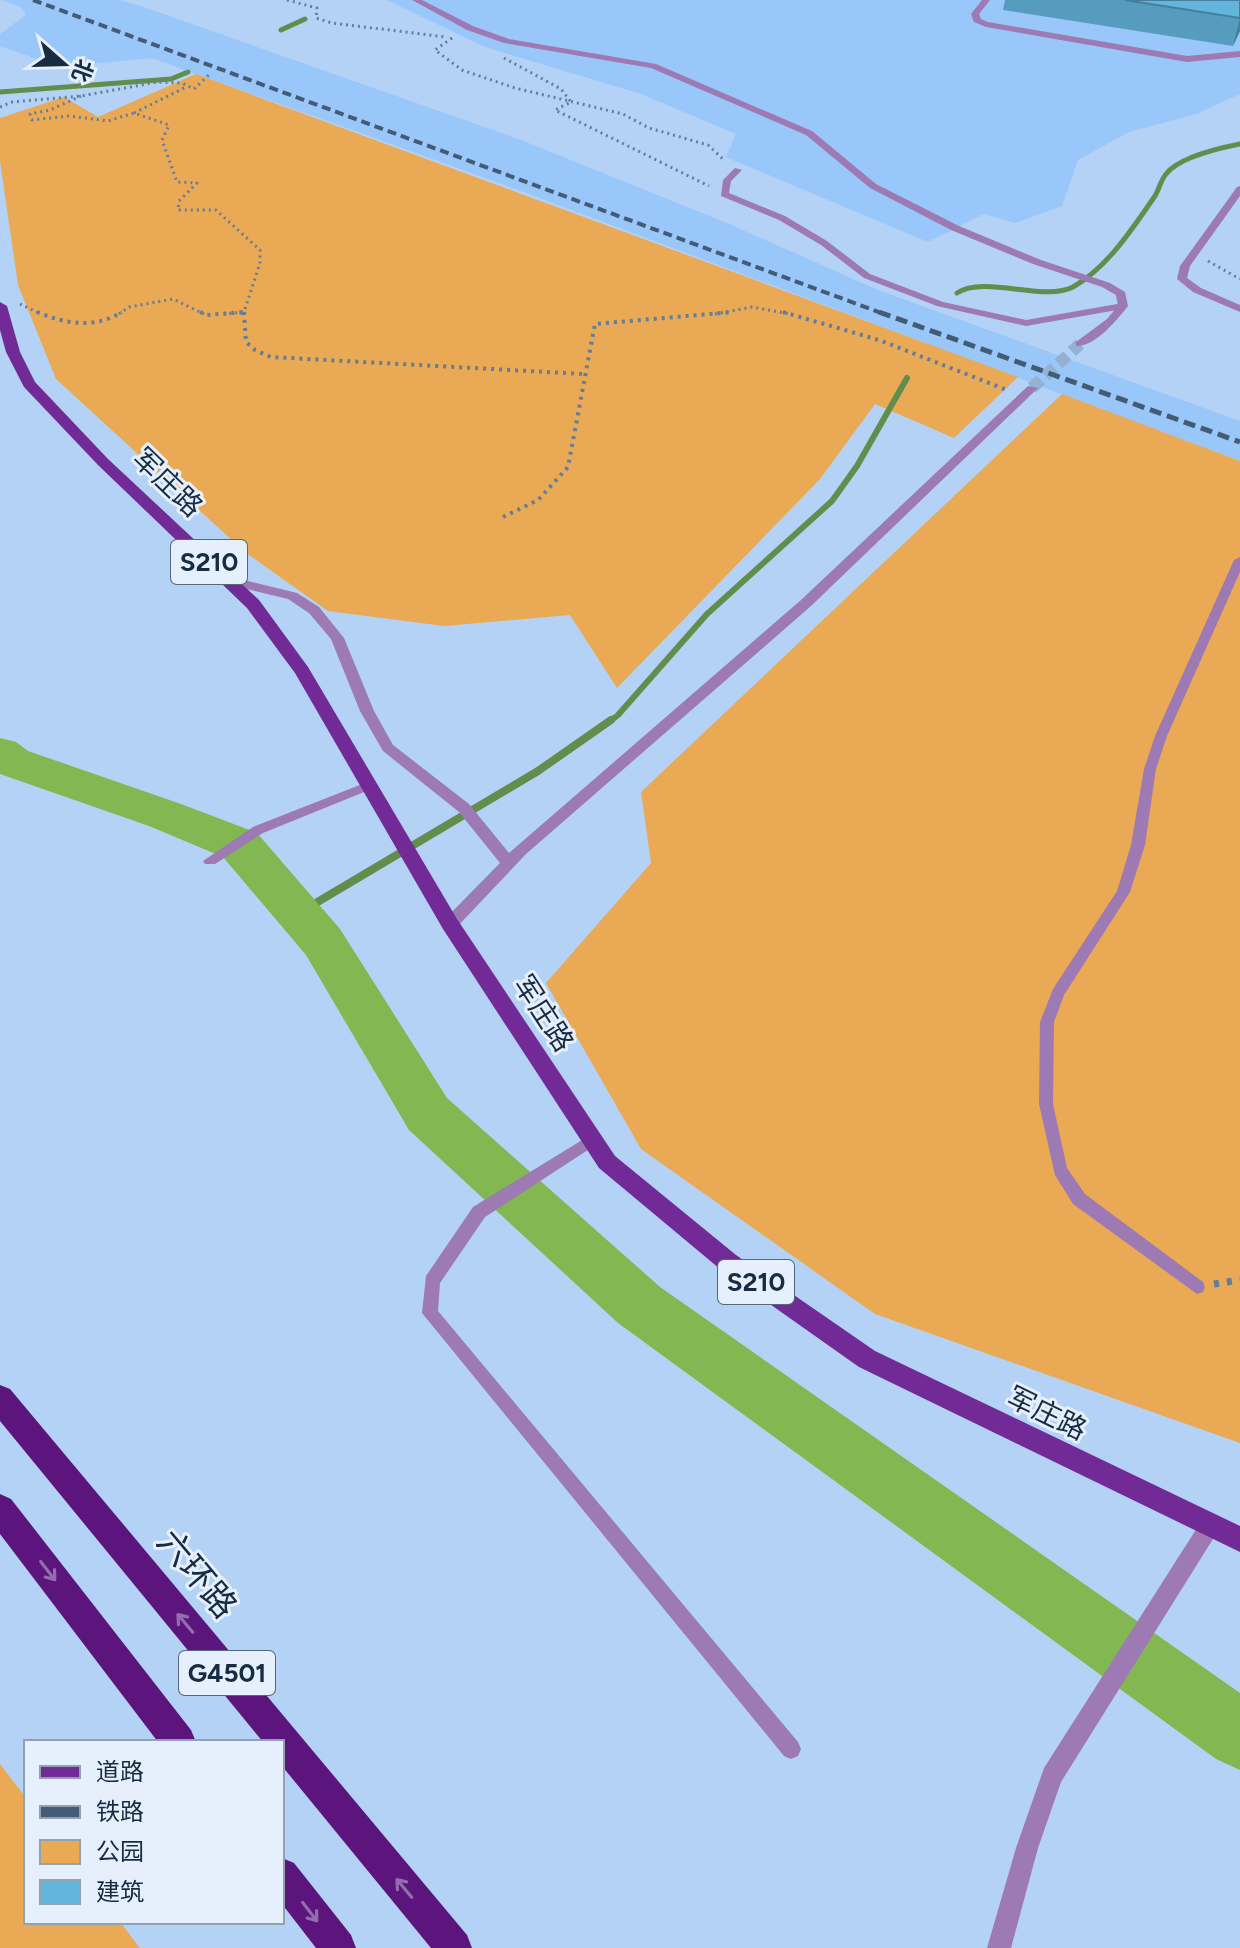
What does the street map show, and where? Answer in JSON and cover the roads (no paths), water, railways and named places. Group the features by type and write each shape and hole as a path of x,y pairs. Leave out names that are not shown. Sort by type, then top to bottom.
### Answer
{"highway":[{"name":"六环路","path":"0,1399 282,1740"},
{"name":"G4501","path":"0,1509 177,1740"},
{"name":"六环路","path":"284,1742 454,1948"},
{"path":"284,1878 338,1948"}],"main road":[{"name":"军庄路","path":"4,305 13,352 29,384 103,462 253,604 302,671 450,924 607,1162 728,1262 867,1359 1240,1539"}],"street":[{"path":"416,0 498,38 639,63 664,71 809,133 873,186 893,198 955,228 1106,285 1121,294 1123,306 1111,321 1080,344"},
{"path":"986,0 975,14 977,20 986,24 1187,59 1240,54"},
{"path":"1240,189 1193,253 1182,279 1197,290 1240,309"},
{"path":"1227,207 1240,208"},
{"path":"450,924 508,863 806,603 1028,392"},
{"path":"227,580 292,596 314,610 337,638 367,711 388,748 464,808 508,863"},
{"path":"999,1948 1027,1848 1052,1776 1211,1524"}],"lane":[{"path":"738,170 727,180 724,194 782,218 824,243 867,276 940,304 1026,323 1123,306"},
{"path":"1197,1287 1079,1199 1060,1170 1046,1104 1047,1022 1058,993 1123,892 1138,845 1150,769 1161,736 1240,560"},
{"path":"210,861 258,830 370,785"},
{"path":"592,1140 479,1212 432,1281 430,1313 791,1749"}],"waterway":[{"path":"281,30 305,19"},
{"path":"0,92 171,79 188,72"},
{"path":"957,293 983,287 1047,292 1073,287 1097,269 1118,246 1172,168 1200,154 1240,144"},
{"path":"609,722 707,614 832,501 857,466 907,378"},
{"path":"299,913 538,771 611,720"},
{"path":"0,753 12,762 165,815 240,845 323,942 428,1114 639,1305 1240,1735"}],"tunnel":[{"path":"1032,388 1080,344"}],"railway":[{"path":"33,0 884,314"},
{"path":"879,312 1240,442"}]}
